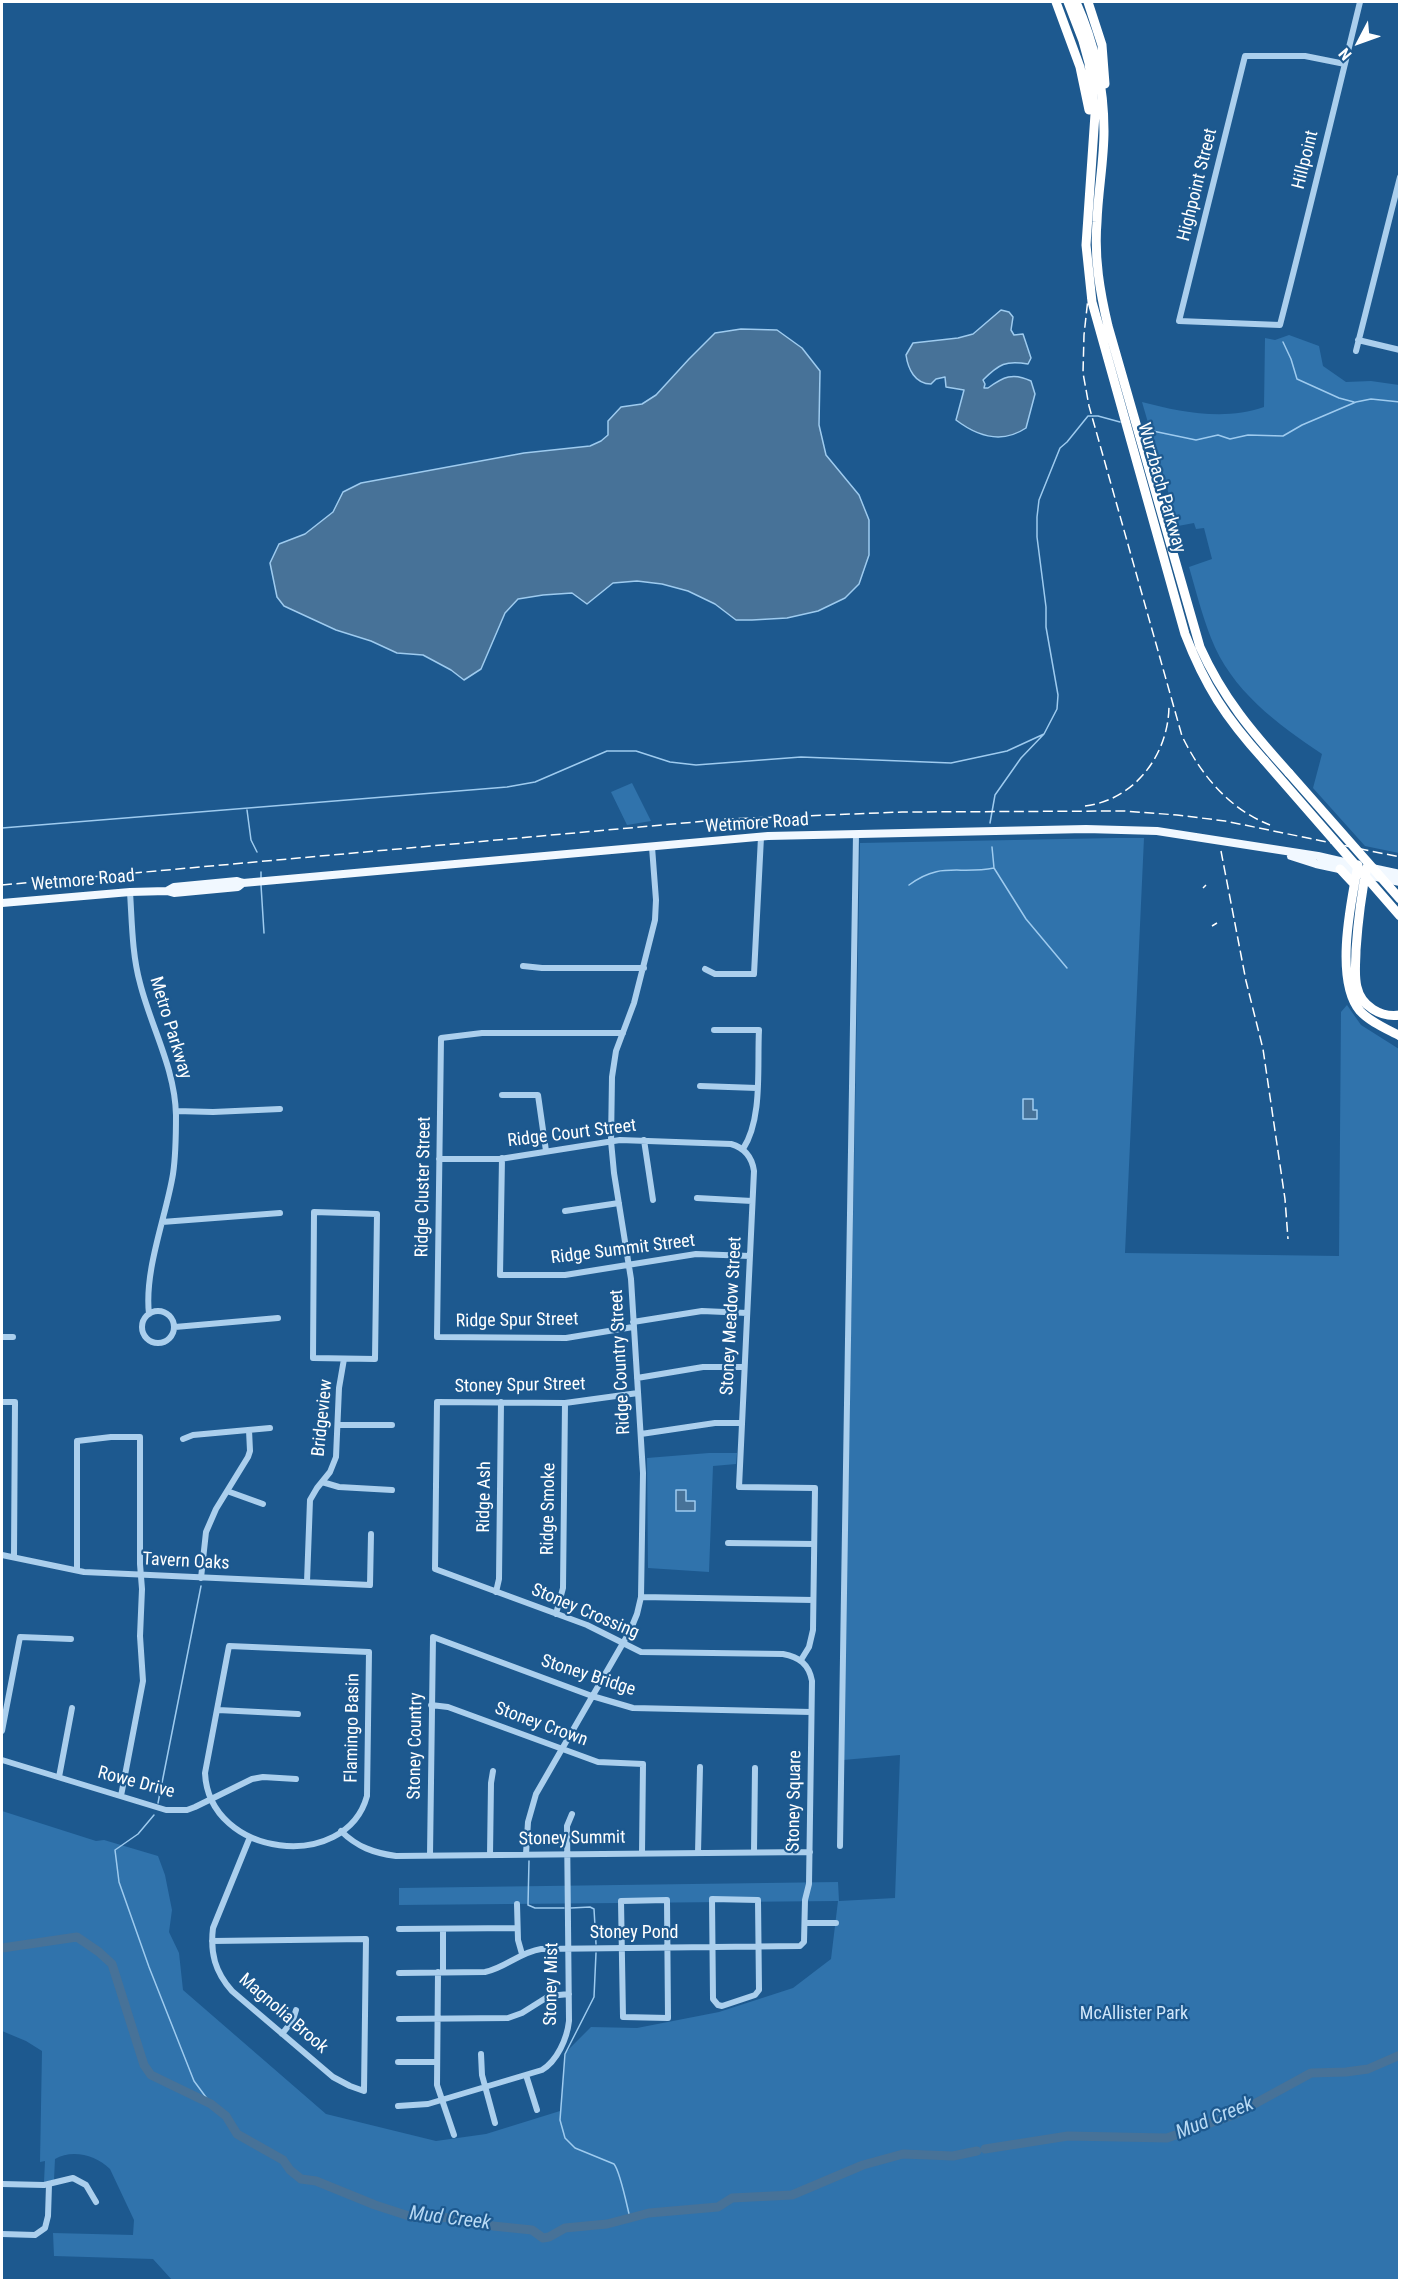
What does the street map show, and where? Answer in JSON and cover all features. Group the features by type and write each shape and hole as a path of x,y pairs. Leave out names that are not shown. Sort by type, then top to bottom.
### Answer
{"highway":[{"path":"1056,2 1080,67 1094,145"},
{"name":"Wurzbach Parkway","path":"1068,2 1089,63 1095,114 1086,244 1089,284 1096,320 1185,634 1204,680 1224,712 1400,916"},
{"name":"Wurzbach Parkway","path":"1076,2 1095,60 1104,113 1103,162 1096,221 1098,274 1108,326 1200,647 1216,680 1236,711 1400,899"},
{"path":"1088,2 1097,25 1104,57 1104,113"},
{"path":"1340,869 1354,884"},
{"path":"1362,870 1354,884 1347,964 1351,996 1365,1015 1400,1036"},
{"path":"1362,870 1355,965 1358,991 1367,1004 1378,1013 1400,1016"},
{"path":"1360,895 1373,882 1384,878"}],"main road":[{"name":"Wetmore Road","path":"2,903 167,891 174,887 184,886 237,882 243,884 761,837 1086,830 1157,831 1318,856 1400,882"},
{"name":"Wetmore Road","path":"1273,850 1340,869 1400,874"}],"street":[{"name":"Hillpoint","path":"1280,325 1360,2"},
{"name":"Highpoint Street","path":"1280,325 1179,321 1245,56 1305,56 1345,64"},
{"path":"1356,351 1400,177"},
{"path":"1358,340 1400,350"},
{"path":"840,1846 856,834"},
{"path":"705,969 715,974 754,974 761,837"},
{"name":"Ridge Country Street","path":"526,1854 528,1822 532,1804 623,1643 633,1624 641,1597 643,1473 638,1393 629,1265 611,1141 612,1077 616,1051 644,968 656,910 652,847"},
{"name":"Metro Parkway","path":"130,892 137,973 166,1060 176,1111 173,1174 153,1266 149,1314"},
{"path":"523,966 644,968"},
{"path":"714,1030 759,1030 753,1130 743,1149"},
{"name":"Ridge Cluster Street","path":"437,1337 441,1038 482,1033 623,1034"},
{"path":"700,1086 757,1088"},
{"path":"502,1095 538,1095 546,1151"},
{"path":"176,1111 280,1109"},
{"path":"644,1140 653,1200"},
{"name":"Ridge Court Street","path":"439,1159 502,1158 611,1141 644,1140 731,1144 743,1149"},
{"name":"Stoney Meadow Street","path":"743,1149 750,1157 753,1168 739,1487 815,1488 814,1544"},
{"name":"Ridge Summit Street","path":"502,1158 501,1275 557,1276 696,1254 750,1256"},
{"path":"697,1198 752,1201"},
{"path":"565,1211 619,1203"},
{"path":"314,1212 377,1214 375,1359 344,1359 313,1358 314,1212"},
{"path":"162,1222 280,1213"},
{"path":"158,1311 168,1314 175,1327 169,1340 160,1343 151,1341 142,1330 143,1321 149,1314 158,1311"},
{"name":"Ridge Spur Street","path":"437,1337 566,1338 702,1311 747,1312"},
{"path":"175,1327 278,1318"},
{"path":"2,1337 13,1337"},
{"name":"Bridgeview","path":"308,1582 310,1500 334,1463 337,1450 339,1388 344,1359"},
{"path":"637,1378 703,1367 744,1367"},
{"name":"Stoney Spur Street","path":"435,1569 437,1402 565,1403 638,1393"},
{"path":"2,1402 15,1402 14,1556"},
{"name":"Ridge Ash","path":"496,1592 499,1579 501,1402"},
{"name":"Ridge Smoke","path":"556,1614 563,1588 565,1403"},
{"path":"640,1434 715,1422 742,1423"},
{"path":"338,1425 392,1425"},
{"path":"183,1439 193,1435 270,1428"},
{"path":"201,1578 206,1532 248,1457 249,1430"},
{"path":"77,1570 77,1441 111,1437 140,1437 140,1636 143,1681 121,1796"},
{"path":"322,1482 339,1487 392,1490"},
{"path":"227,1491 263,1504"},
{"name":"Tavern Oaks","path":"2,1555 77,1570 370,1585 371,1534"},
{"path":"728,1543 814,1544 812,1637 801,1660"},
{"name":"Stoney Crossing","path":"435,1569 598,1630 647,1653 783,1654 801,1660"},
{"path":"641,1597 813,1600"},
{"path":"2,1731 20,1637 70,1639"},
{"name":"Stoney Bridge","path":"433,1637 592,1696 633,1708 811,1712"},
{"name":"Stoney Country","path":"430,1855 433,1637"},
{"name":"Flamingo Basin","path":"218,1710 230,1646 369,1652 367,1796 359,1814 341,1832"},
{"name":"Stoney Square","path":"801,1660 811,1675 810,1852 803,1945"},
{"name":"Stoney Crown","path":"431,1705 448,1707 598,1762 643,1764 642,1853"},
{"path":"59,1777 72,1708"},
{"path":"298,1714 218,1710 205,1773 206,1787 227,1821 250,1838 274,1846 297,1847 341,1832"},
{"name":"Rowe Drive","path":"2,1760 153,1807 177,1810 187,1810 212,1800 252,1779 263,1777 296,1779"},
{"path":"698,1853 700,1767"},
{"path":"754,1852 755,1768"},
{"path":"490,1855 491,1783 494,1771"},
{"name":"Stoney Mist","path":"398,2106 419,2106 442,2100 549,2066 568,2030 567,1821 572,1814"},
{"name":"Stoney Summit","path":"341,1832 357,1845 383,1854 810,1852"},
{"name":"Magnolia Brook","path":"212,1941 366,1939 364,2091 333,2077 282,2034 225,1983 215,1965 212,1941 215,1921 250,1838"},
{"path":"712,1899 758,1900 759,1947 758,1993 723,2006 718,2005 713,1999 712,1899"},
{"path":"621,1900 667,1900 668,1948 668,2018 622,2018 621,1900"},
{"path":"517,1904 517,1928 522,1954"},
{"path":"805,1923 836,1923"},
{"path":"399,1929 517,1928"},
{"path":"443,1929 437,2085 454,2135"},
{"name":"Stoney Pond","path":"399,1973 494,1970 522,1954 541,1949 803,1945"},
{"path":"399,2019 508,2018 522,2013 549,1996 569,1994"},
{"path":"282,2034 293,2020 296,2010"},
{"path":"481,2054 482,2075 495,2122"},
{"path":"398,2062 437,2062"},
{"path":"526,2075 537,2110"},
{"path":"2,2184 49,2184 75,2178 86,2185 96,2202"},
{"path":"2,2234 35,2235 45,2228 48,2216 49,2184"}],"green space":[{"path":"1289,335 1319,346 1323,366 1346,382 1371,381 1399,385 1399,853 1365,846 1313,788 1322,754 1288,731 1257,704 1230,674 1220,657 1205,621 1189,567 1212,559 1204,528 1196,529 1194,523 1178,526 1142,402 1203,414 1234,414 1264,407 1265,338 1275,340"},
{"path":"632,783 651,821 627,825 611,792"},
{"name":"McAllister Park","path":"1144,838 1125,1253 1339,1256 1341,1012 1347,1005 1361,1025 1399,1049 1399,2280 172,2280 153,2259 54,2256 53,2233 133,2235 134,2220 110,2169 91,2157 69,2154 55,2159 54,2180 44,2182 45,2161 40,2162 42,2051 2,2031 2,1811 96,1841 104,1840 158,1856 165,1875 172,1910 169,1932 179,1953 183,1990 326,2114 436,2141 486,2134 560,2111 566,2052 591,2027 637,2028 719,2012 793,1988 831,1959 838,1901 399,1905 399,1888 838,1882 839,1901 895,1898 900,1755 843,1760 860,843"},
{"path":"737,1453 736,1464 713,1466 709,1572 648,1568 647,1458"}],"shaded area":[{"path":"1001,310 1009,312 1013,317 1011,330 1014,335 1023,334 1031,358 1028,364 1008,363 998,367 983,380 984,388 1013,376 1031,381 1035,394 1026,428 1008,436 999,437 981,434 956,420 964,390 946,387 945,377 936,379 931,384 917,379 913,375 906,355 913,343 973,334"},
{"path":"741,329 777,330 802,348 820,371 819,425 826,455 859,495 869,520 869,555 859,584 845,598 818,611 787,618 752,620 736,620 715,604 688,591 662,584 637,581 613,583 587,604 572,593 518,599 505,613 481,669 464,680 423,655 397,653 371,641 336,630 284,606 277,597 270,563 279,544 305,534 333,512 343,492 361,483 524,453 590,446 608,435 608,421 621,407 642,404 656,395 715,333"},
{"path":"1023,1099 1033,1099 1033,1110 1037,1110 1037,1119 1023,1119"},
{"path":"676,1490 686,1490 686,1501 695,1501 695,1511 676,1511"}],"waterway":[{"path":"1283,342 1297,379 1339,398 1354,402"},
{"path":"1140,426 1148,430 1196,440 1218,435 1230,439 1248,435 1283,436 1302,425 1356,402 1371,399 1400,402"},
{"path":"2,828 507,787 535,782 607,751 636,751 670,762 696,765 801,757 951,763 1007,751 1044,734 1057,709 1058,695 1046,627 1046,607 1037,537 1039,500 1060,448 1088,416 1098,416 1120,422"},
{"path":"990,823 995,795 1021,758 1044,734"},
{"path":"247,810 251,840 257,852"},
{"path":"992,847 994,868 1026,919 1067,968"},
{"path":"909,885 931,873 940,871 994,868"},
{"path":"261,872 261,878"},
{"path":"261,885 264,933"},
{"path":"158,1803 201,1586"},
{"path":"154,1815 138,1834 115,1850 119,1882 149,1967 194,2081 211,2104"},
{"path":"529,1861 528,1905 535,1908 564,1908"},
{"path":"571,1908 590,1907 594,1909 596,1944"},
{"name":"Mud Creek","path":"2,1948 77,1937 112,1964 144,2065 151,2075 211,2104 226,2116 237,2134 283,2160 301,2179 316,2181 412,2217 464,2218 493,2226 532,2230 543,2238 565,2228 607,2224 649,2213 718,2207 732,2198 792,2195 863,2165 903,2154 953,2156 977,2151"},
{"path":"596,1953 594,1997 565,2054 560,2120 565,2138 575,2148 614,2164 621,2181 630,2218"},
{"name":"Mud Creek","path":"985,2149 1068,2136 1167,2138 1236,2114 1311,2073 1368,2069 1400,2055"}],"railway":[{"path":"1089,289 1083,373 1089,406 1182,736 1198,764 1218,789 1242,810 1270,825"},
{"path":"1085,806 1119,795 1146,772 1163,741 1169,705"},
{"path":"2,885 728,819 902,812 1124,811 1177,815 1225,821 1400,857"},
{"path":"1221,851 1246,981 1263,1049 1285,1199 1288,1239"},
{"path":"1203,888 1206,885"},
{"path":"1212,926 1217,923"}]}
